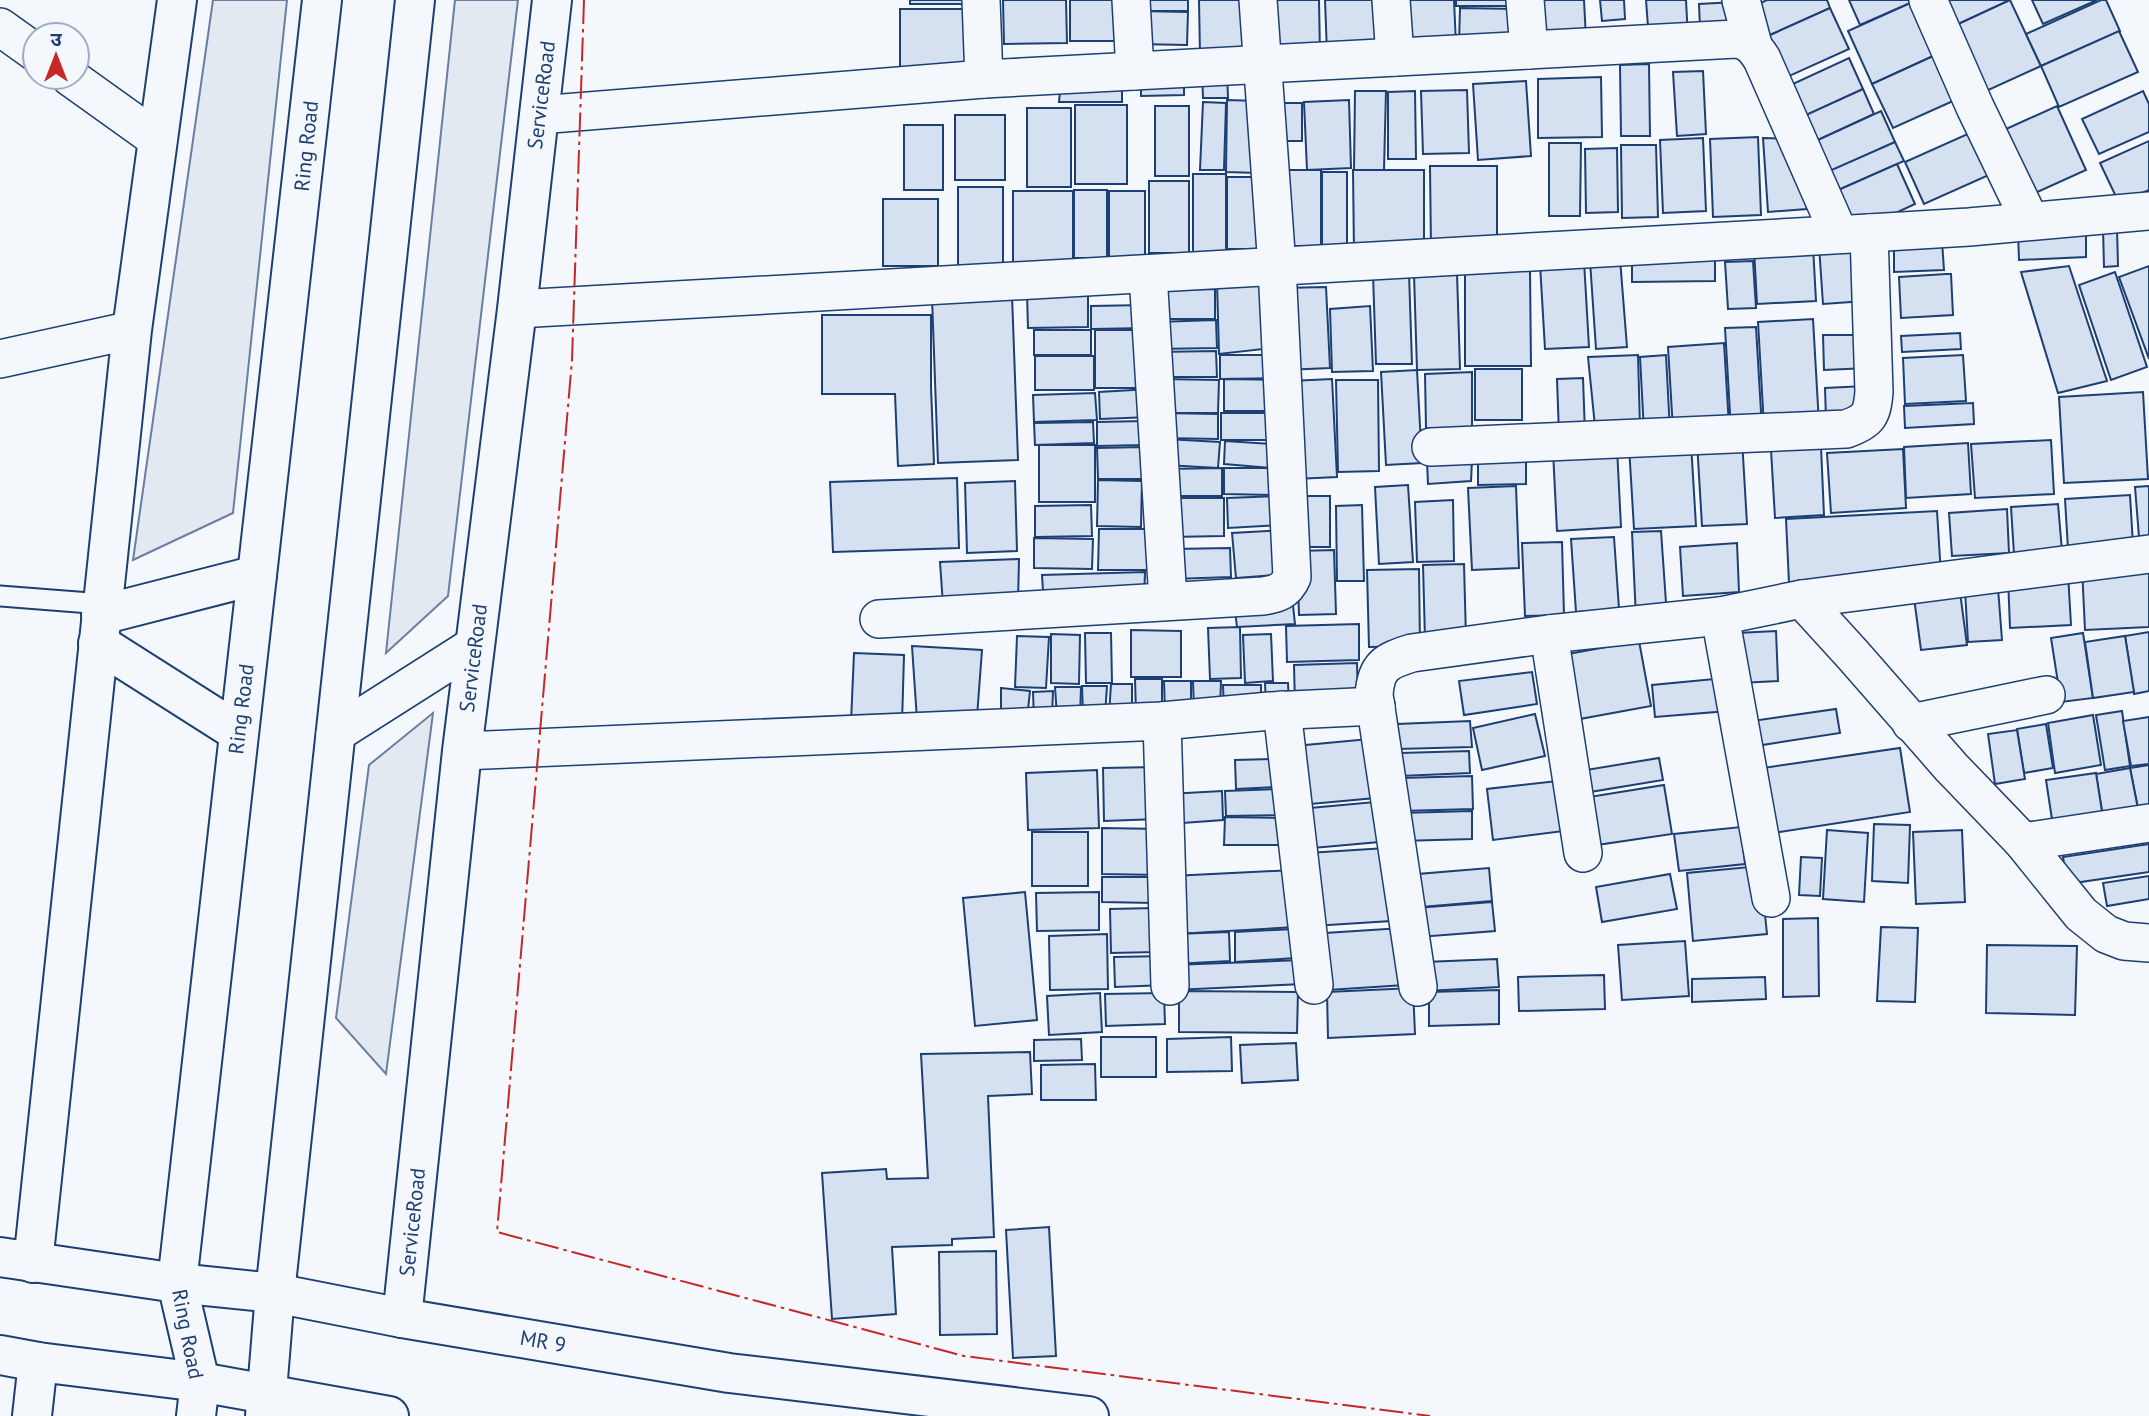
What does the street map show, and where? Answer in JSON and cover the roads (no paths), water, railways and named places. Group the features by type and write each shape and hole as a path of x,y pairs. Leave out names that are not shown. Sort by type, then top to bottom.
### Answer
{"street":[{"path":"17,1260 101,621 132,330 177,0"},
{"name":"Ring Road","path":"198,1399 177,1283 322,0"},
{"path":"266,1404 275,1293 415,0"},
{"name":"ServiceRoad","path":"402,1318 462,751 552,0"},
{"path":"981,0 984,79"},
{"path":"1131,0 1135,71"},
{"path":"879,620 1274,594 1289,586 1292,577 1277,267 1258,0"},
{"path":"1391,0 1395,57"},
{"path":"1525,0 1529,50"},
{"path":"1430,447 1846,429 1867,418 1872,409 1874,391 1854,233 1753,45 1741,0"},
{"path":"1928,0 1975,107 2030,221"},
{"path":"0,26 21,42"},
{"path":"539,115 984,79 1724,38 1745,40 1753,45"},
{"path":"89,91 158,141"},
{"path":"517,309 1854,233 2149,211"},
{"path":"1148,275 1168,601"},
{"path":"0,359 132,330"},
{"path":"1418,987 1376,706 1375,681 1378,670 1395,658 1412,653 1549,634 1720,616 1802,599 2149,554"},
{"path":"101,621 257,575"},
{"path":"1802,599 1911,723 2023,842 2081,914 2106,934 2124,941 2149,943"},
{"path":"1720,616 1771,898"},
{"path":"101,621 238,732"},
{"path":"1549,634 1583,853"},
{"path":"335,734 475,645"},
{"path":"1911,723 2046,695"},
{"path":"462,751 1162,721 1282,710 1376,706"},
{"path":"1282,710 1314,985"},
{"path":"1162,721 1170,986"},
{"path":"2023,842 2149,823"},
{"name":"MR 9","path":"17,1260 177,1283 275,1293 402,1318 729,1373 1088,1416"},
{"path":"0,1354 198,1399 389,1416"},
{"path":"32,1416 38,1362"}],"lane":[{"path":"0,596 101,621"}]}
